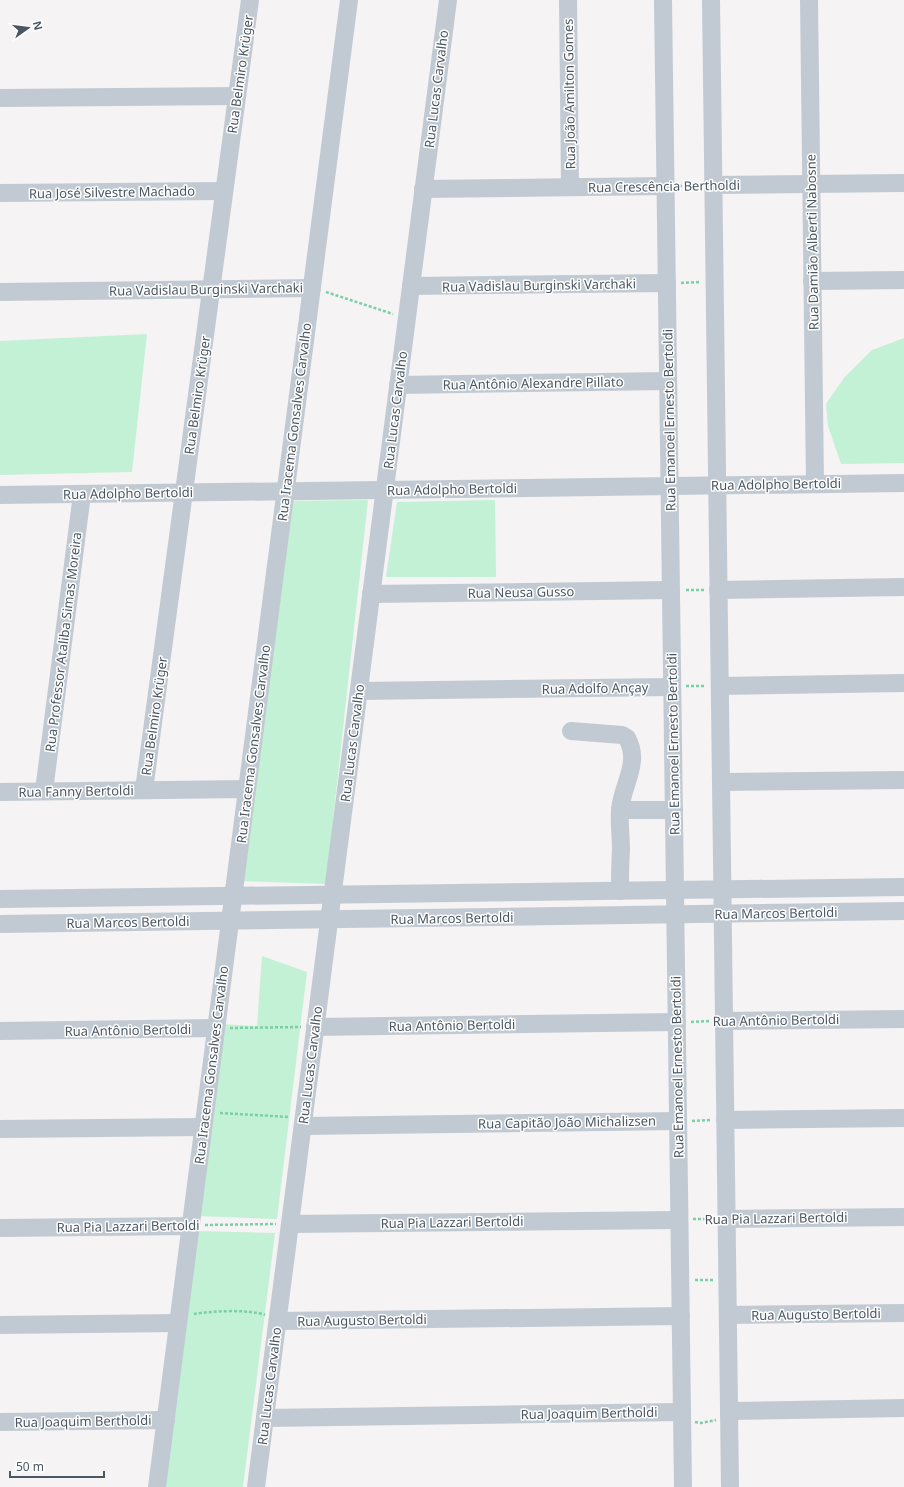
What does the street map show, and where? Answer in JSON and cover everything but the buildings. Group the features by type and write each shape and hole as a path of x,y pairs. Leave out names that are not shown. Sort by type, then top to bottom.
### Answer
{"street":[{"name":"Rua Belmiro Krüger","path":"144,790 250,0"},
{"name":"Rua Iracema Gonsalves Carvalho","path":"157,1487 349,0"},
{"name":"Rua Lucas Carvalho","path":"256,1487 448,0"},
{"name":"Rua João Amilton Gomes","path":"568,0 570,187"},
{"name":"Rua Emanoel Ernesto Bertoldi","path":"663,0 683,1487"},
{"path":"711,0 730,1487"},
{"name":"Rua Damião Alberti Nabosne","path":"809,0 815,484"},
{"path":"0,98 236,96"},
{"name":"Rua Crescência Bertholdi","path":"713,185 904,183"},
{"name":"Rua Crescência Bertholdi","path":"423,189 666,186"},
{"name":"Rua José Silvestre Machado","path":"0,193 224,191"},
{"path":"812,281 904,280"},
{"name":"Rua Vadislau Burginski Varchaki","path":"411,286 667,283"},
{"name":"Rua Vadislau Burginski Varchaki","path":"0,292 312,288"},
{"name":"Rua Antônio Alexandre Pillato","path":"398,385 668,381"},
{"name":"Rua Adolpho Bertoldi","path":"0,495 904,483"},
{"name":"Rua Professor Ataliba Simas Moreira","path":"44,791 82,494"},
{"path":"718,590 904,587"},
{"name":"Rua Neusa Gusso","path":"371,594 671,590"},
{"path":"720,686 904,683"},
{"name":"Rua Adolfo Ançay","path":"359,691 672,687"},
{"path":"571,731 622,736 627,738 632,751 632,765 620,810 620,891"},
{"path":"721,782 904,780"},
{"name":"Rua Fanny Bertoldi","path":"0,792 247,789"},
{"path":"620,810 674,810"},
{"name":"Rua Marcos Bertoldi","path":"0,899 904,887"},
{"name":"Rua Marcos Bertoldi","path":"0,924 904,911"},
{"name":"Rua Antônio Bertoldi","path":"724,1021 904,1019"},
{"name":"Rua Antônio Bertoldi","path":"315,1027 677,1022"},
{"name":"Rua Antônio Bertoldi","path":"0,1031 216,1028"},
{"path":"725,1120 904,1118"},
{"path":"0,1129 204,1120"},
{"name":"Rua Capitão João Michalizsen","path":"303,1122 678,1121"},
{"name":"Rua Pia Lazzari Bertoldi","path":"727,1219 904,1217"},
{"name":"Rua Pia Lazzari Bertoldi","path":"290,1224 679,1220"},
{"name":"Rua Pia Lazzari Bertoldi","path":"0,1228 191,1226"},
{"name":"Rua Augusto Bertoldi","path":"728,1315 904,1313"},
{"name":"Rua Augusto Bertoldi","path":"278,1321 681,1316"},
{"path":"0,1325 178,1323"},
{"path":"729,1411 904,1408"},
{"name":"Rua Joaquim Bertholdi","path":"265,1418 682,1412"},
{"name":"Rua Joaquim Bertholdi","path":"0,1422 166,1420"}],"path":[{"name":"Rua Crescência Bertholdi","path":"666,186 713,185"},
{"path":"667,283 714,282"},
{"name":"Rua Vadislau Burginski Varchaki","path":"312,288 407,319"},
{"path":"671,590 718,590"},
{"path":"672,687 720,686"},
{"name":"Rua Antônio Bertoldi","path":"677,1022 724,1021"},
{"path":"216,1028 315,1027"},
{"path":"204,1120 303,1122"},
{"path":"678,1121 725,1120"},
{"name":"Rua Pia Lazzari Bertoldi","path":"679,1220 727,1219"},
{"name":"Rua Pia Lazzari Bertoldi","path":"191,1226 290,1224"},
{"path":"680,1280 728,1280"},
{"path":"178,1323 190,1315 205,1312 254,1312 278,1321"},
{"path":"682,1412 691,1422 701,1423 719,1419 729,1411"}],"green space":[{"path":"147,334 132,472 0,475 0,341"},
{"path":"904,338 904,463 841,464 828,426 826,404 844,378 872,350"},
{"path":"368,500 326,884 240,881 285,501"},
{"path":"495,500 496,577 386,577 397,502"},
{"path":"262,956 307,972 277,1219 198,1216 219,1024 257,1026"},
{"path":"196,1231 275,1233 243,1487 165,1487"}]}
